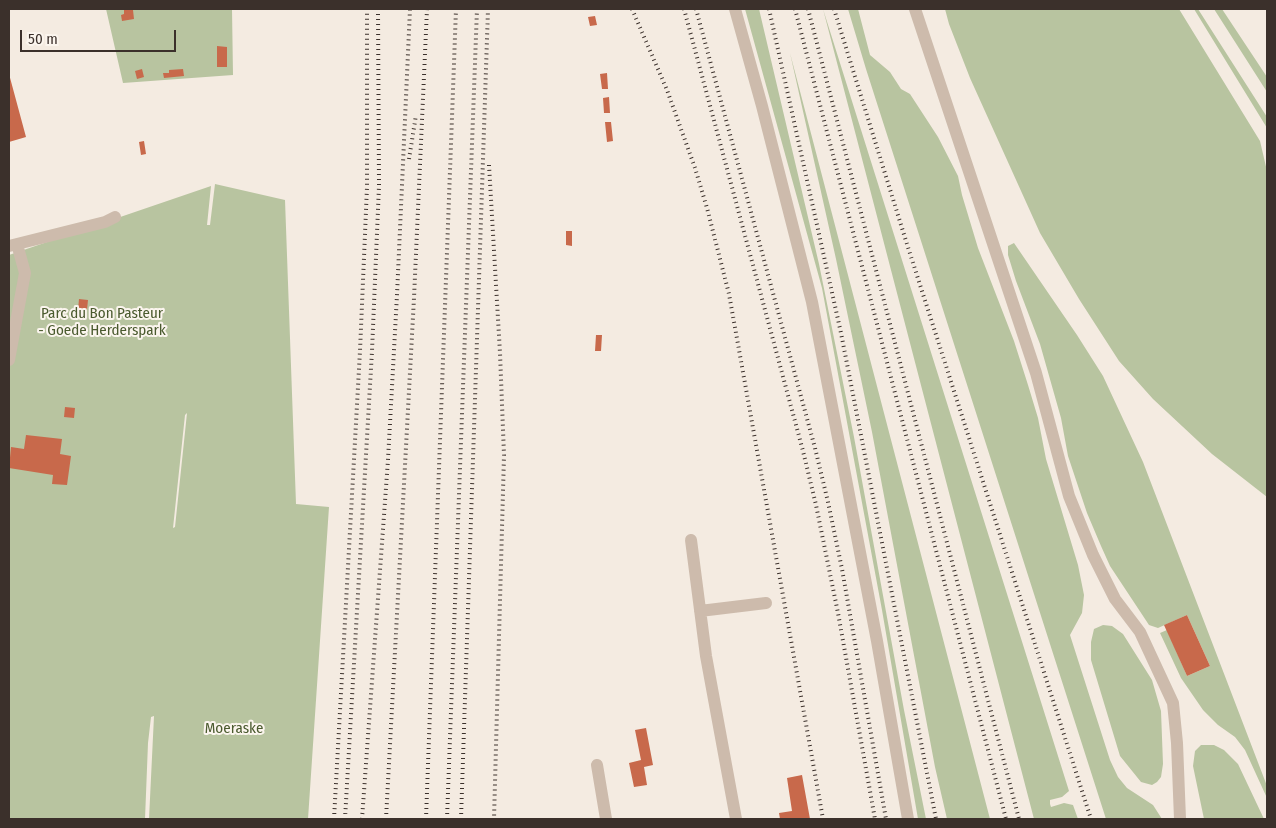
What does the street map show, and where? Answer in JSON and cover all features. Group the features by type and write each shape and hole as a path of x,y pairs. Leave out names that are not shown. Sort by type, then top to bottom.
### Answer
{"street":[{"path":"735,9 812,302 877,641 908,819"},
{"path":"915,9 1036,373 1069,496 1093,555 1115,599 1140,632 1173,703 1177,742 1180,819"},
{"path":"9,360 25,273 13,245 105,222 115,217"},
{"path":"691,540 706,656 736,819"},
{"path":"700,611 766,603"},
{"path":"597,766 606,819"}],"green space":[{"path":"106,9 232,9 233,75 123,83"},
{"path":"745,9 759,9 819,264 854,437 926,819 918,819 882,610 822,288"},
{"path":"823,9 1069,791 1062,797 1050,800 1050,804 1051,807 1064,803 1073,805 1078,819 1034,819"},
{"path":"848,9 858,9 870,55 890,72 901,89 910,94 938,137 958,176 978,248 1014,341 1028,385 1038,418 1046,459 1078,565 1084,595 1082,613 1070,635 1110,760 1118,777 1127,788 1153,805 1162,819 1106,819"},
{"path":"945,9 1179,9 1260,141 1267,171 1267,497 1212,454 1153,399 1119,361 1040,233 970,78"},
{"path":"1194,9 1198,9 1267,117 1267,128"},
{"path":"1214,9 1222,9 1267,77 1267,92"},
{"path":"790,53 990,819 947,819 935,767 872,432"},
{"path":"215,184 285,200 296,504 329,507 308,819 149,819 154,716 151,717 148,743 145,819 9,819 9,255 211,186 207,225 210,225","holes":["187,413 175,527 173,528 185,415"]},
{"path":"1014,243 1103,376 1143,462 1267,786 1267,798 1245,750 1235,737 1218,725 1203,710 1181,678 1160,633 1167,630 1187,676 1210,666 1187,615 1158,628 1149,625 1110,566 1087,513 1068,456 1061,418 1040,344 1008,255 1008,246"},
{"path":"1103,625 1112,626 1123,634 1152,680 1161,711 1163,764 1161,777 1152,785 1141,782 1120,756 1091,660 1091,642 1094,629"},
{"path":"1201,745 1214,745 1224,750 1238,764 1264,819 1204,819 1193,766 1195,751"}],"building":[{"path":"124,10 133,10 134,19 122,21 121,15 124,14"},
{"path":"595,16 597,25 590,26 588,17"},
{"path":"217,46 227,47 227,67 217,67"},
{"path":"142,69 144,77 137,79 135,71"},
{"path":"183,69 184,76 164,78 163,73 169,73 169,70"},
{"path":"607,73 608,89 602,89 600,74"},
{"path":"9,74 26,137 9,142"},
{"path":"609,97 610,113 604,113 603,98"},
{"path":"605,122 611,122 613,141 607,142"},
{"path":"144,141 146,154 141,155 139,142"},
{"path":"566,231 572,231 572,246 566,245"},
{"path":"79,299 88,300 87,310 78,310"},
{"path":"596,335 602,335 601,351 595,351"},
{"path":"65,407 75,408 74,418 64,417"},
{"path":"26,435 62,439 60,454 71,456 67,485 52,484 53,475 9,468 11,447 24,449"},
{"path":"1187,615 1210,666 1187,676 1164,625"},
{"path":"646,728 653,765 644,767 647,785 634,787 629,763 641,760 635,730"},
{"path":"802,775 810,819 780,819 779,813 792,811 787,778"}],"railway":[{"path":"334,819 360,351 367,187 367,9"},
{"path":"345,819 372,351 379,186 378,9"},
{"path":"362,819 388,460 410,9"},
{"path":"386,819 414,298 427,9"},
{"path":"426,819 456,9"},
{"path":"447,819 477,9"},
{"path":"461,819 488,9"},
{"path":"632,9 667,90 695,168 729,294 823,819"},
{"path":"684,9 816,505 838,613 875,819"},
{"path":"696,9 828,502 842,569 886,819"},
{"path":"769,9 841,333 936,819"},
{"path":"795,9 1006,819"},
{"path":"808,9 1019,819"},
{"path":"834,9 906,241 1091,819"},
{"path":"409,159 416,115"},
{"path":"489,165 504,455 494,819"}],"park label":[{"name":"Parc du Bon Pasteur - Goede Herderspark","path":"102,322"},
{"name":"Moeraske","path":"234,729"}]}
